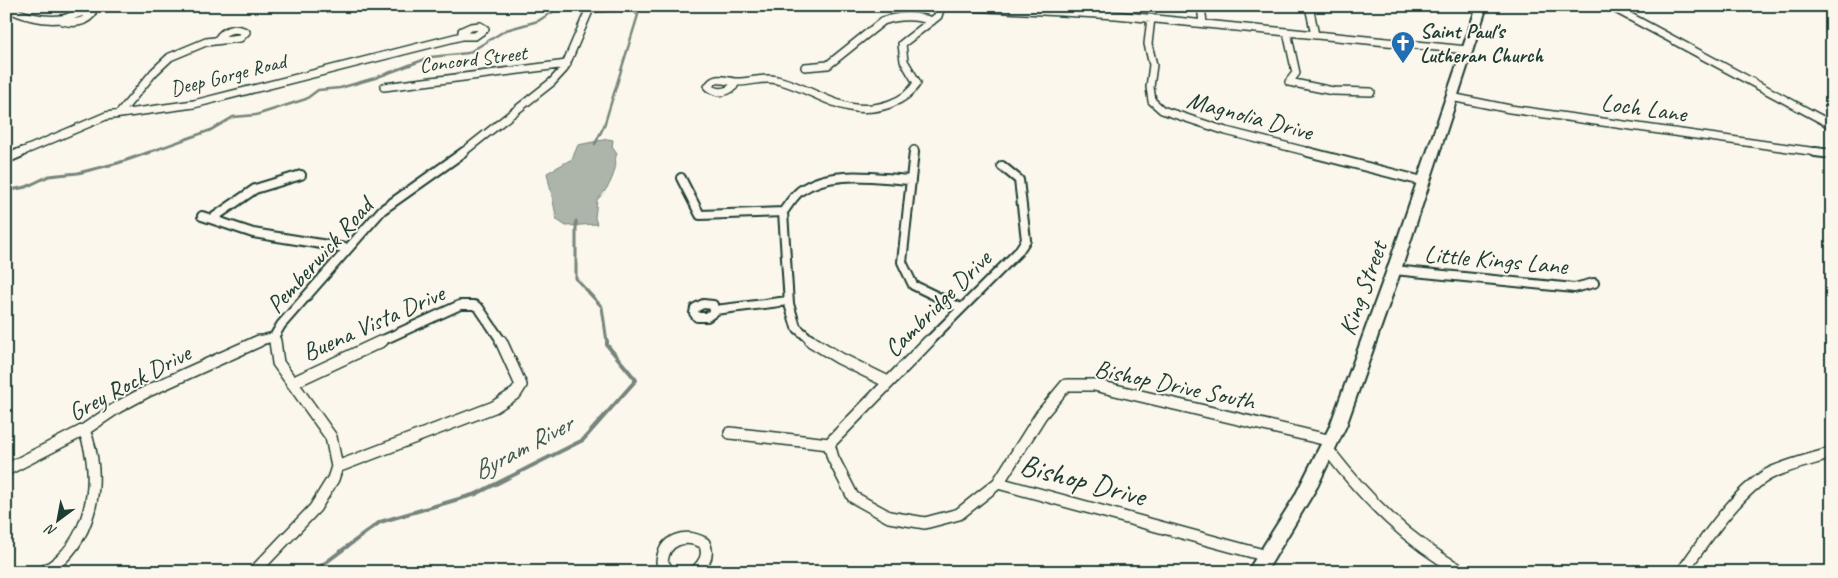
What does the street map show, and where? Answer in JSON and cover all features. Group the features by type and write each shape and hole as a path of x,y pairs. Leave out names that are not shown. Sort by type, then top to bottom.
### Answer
{"main road":[{"name":"King Street","path":"1256,572 1330,445 1394,270 1422,181 1482,6"}],"street":[{"path":"591,7 628,6"},
{"path":"734,82 751,78 774,79 801,87 840,107 866,110 886,106 907,96 915,88 916,79 901,53 902,44 932,21 940,13 942,6"},
{"path":"949,6 1036,9 1116,15 1467,50"},
{"path":"1116,6 1116,15"},
{"path":"1201,6 1203,23"},
{"path":"1309,6 1315,35"},
{"path":"1610,6 1832,125"},
{"path":"6,7 22,15 64,19"},
{"name":"Pemberwick Road","path":"337,468 335,449 331,437 278,363 274,337 292,310 382,210 533,99 559,76 567,64 591,7"},
{"path":"805,67 828,65 883,21 893,17 906,15 932,21"},
{"name":"Magnolia Drive","path":"1151,18 1148,44 1153,65 1150,87 1152,101 1162,110 1275,145 1368,164 1422,181"},
{"path":"1287,32 1288,48 1295,64 1296,74 1289,82 1333,91 1371,92"},
{"name":"Deep Gorge Road","path":"6,159 83,124 119,114 194,104 329,68 462,36"},
{"path":"119,114 132,103 145,81 160,63 187,48 218,39"},
{"name":"Concord Street","path":"384,87 567,64"},
{"name":"Loch Lane","path":"1451,97 1510,109 1832,154"},
{"path":"914,150 902,262 913,285 962,308"},
{"name":"Cambridge Drive","path":"829,444 1018,252 1026,240 1019,180 1002,166"},
{"path":"213,218 255,189 301,175"},
{"path":"681,178 700,215 783,212"},
{"path":"888,382 814,344 796,326 788,301 783,212 803,189 823,181 845,178 910,180"},
{"path":"202,216 213,218 253,233 346,248"},
{"name":"Little Kings Lane","path":"1394,270 1574,288 1594,283"},
{"path":"715,310 788,301"},
{"name":"Buena Vista Drive","path":"292,383 460,305 474,305 479,308 502,344 521,385 509,399 494,407 337,468"},
{"name":"Grey Rock Drive","path":"6,470 84,430 118,407 148,391 249,344 274,337"},
{"name":"Bishop Drive South","path":"998,482 1041,415 1066,385 1094,385 1330,445"},
{"path":"43,572 65,558 85,522 90,500 93,454 84,430"},
{"path":"730,433 829,444"},
{"name":"Bishop Drive","path":"829,444 833,458 853,497 890,517 926,523 959,514 998,482 1267,556"},
{"path":"1330,445 1366,499 1388,521 1444,562 1463,572"},
{"path":"1682,572 1714,524 1771,472 1832,453"},
{"path":"254,572 323,495 337,468"},
{"path":"664,571 662,558 665,549 676,539 690,536 704,542 708,552 706,560 695,572"}],"shaded area":[{"path":"608,139 613,140 612,147 617,154 616,167 608,186 597,200 595,218 597,224 566,226 557,220 547,173 572,159 578,145"}],"waterway":[{"path":"147,153 211,130 233,117 256,115 306,99 318,90 340,88 375,78 431,57 468,53 506,30 538,21 562,6"},
{"name":"Byram River","path":"595,144 604,126 638,15 629,7"},
{"path":"6,191 26,187 49,176 78,173 118,163 150,152"},
{"name":"Byram River","path":"576,221 576,279 602,307 607,342"},
{"name":"Byram River","path":"313,572 380,522 476,494 583,440 636,380 607,345 607,342"}],"place":[{"name":"Saint Paul's Lutheran Church","path":"1403,64"}]}
